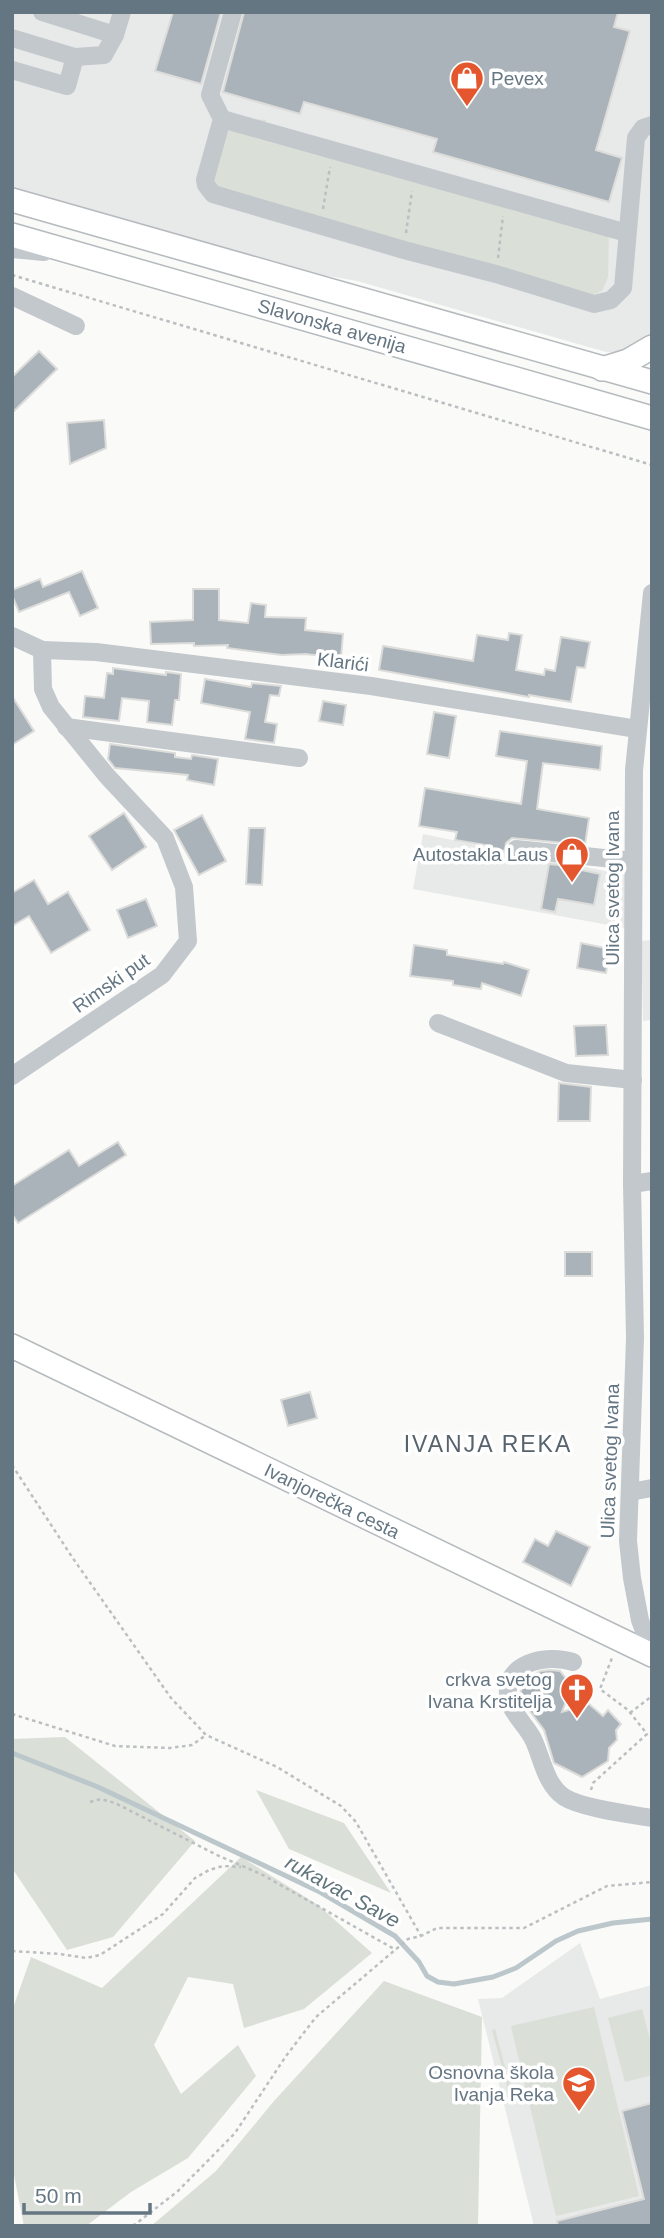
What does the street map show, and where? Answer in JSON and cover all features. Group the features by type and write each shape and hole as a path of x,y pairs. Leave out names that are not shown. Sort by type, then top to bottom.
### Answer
{"main road":[{"name":"Slavonska avenija","path":"12,200 652,383"},
{"name":"Slavonska avenija","path":"12,235 652,418"},
{"path":"603,369 628,361 652,347"},
{"name":"Ivanjorečka cesta","path":"12,1346 652,1654"}],"street":[{"path":"42,12 115,35"},
{"path":"12,38 75,57 104,55 115,35 122,12"},
{"path":"233,12 210,95 222,118 205,180 213,194 594,304 604,303 619,295 623,288 636,138 643,128 652,125"},
{"path":"12,70 67,86 75,57"},
{"path":"222,118 627,233"},
{"path":"12,249 92,258"},
{"path":"12,296 76,326"},
{"name":"Ulica svetog Ivana","path":"652,593 648,660 641,692 635,766 632,1184 643,1336 628,1541 632,1578 646,1619 652,1654"},
{"path":"12,636 42,650"},
{"name":"Rimski put","path":"12,1076 162,975 188,941 184,887 166,838 107,776 51,707 43,690 42,650"},
{"name":"Klarići","path":"42,650 96,652 371,687 638,729"},
{"path":"641,692 652,711"},
{"path":"66,727 299,758"},
{"path":"635,766 652,749"},
{"path":"516,849 633,861"},
{"path":"438,1023 566,1073 633,1080"},
{"path":"632,1184 652,1181"},
{"path":"630,1492 652,1488"},
{"path":"573,1662 545,1658 528,1663 513,1678 509,1687 509,1703 532,1737 551,1785 565,1797 579,1803 652,1818"}],"path":[{"path":"321,226 333,150"},
{"path":"404,250 414,173"},
{"path":"496,274 506,199"},
{"path":"12,275 652,464"},
{"path":"12,1465 171,1698 206,1735 277,1767 341,1806 356,1822 421,1936"},
{"path":"589,1793 593,1783 647,1734 630,1713 600,1689 614,1651"},
{"path":"630,1713 652,1696"},
{"path":"12,1714 115,1746 170,1748 192,1745 206,1735"},
{"path":"90,1802 101,1799 115,1803 261,1874 396,1950"},
{"path":"12,1951 86,1958 100,1955 163,1914 195,1878 209,1870 244,1867"},
{"path":"133,2226 178,2192 235,2133 286,2056 316,2017 408,1939 437,1928 524,1928 607,1886 652,1882"}],"shaded area":[{"path":"12,12 652,12 652,337 620,353 606,352 357,281 295,270 12,188"},
{"path":"231,118 266,120 262,136 609,230 608,277 602,291 592,295 213,186 220,124"},
{"path":"423,834 625,875 625,928 413,889"},
{"path":"652,940 652,1020 643,1021 641,941"},
{"path":"65,1737 195,1841 113,1937 67,1950 12,1868 12,1739"},
{"path":"256,1790 344,1823 391,1893 289,1849"},
{"path":"241,1857 318,1905 372,1953 304,2009 244,2028 233,1984 188,1977 154,2045 181,2094 238,2045 256,2076 188,2158 131,2192 86,2226 24,2226 12,2165 12,2011 31,1957 102,1988"},
{"name":"Osnovna škola Ivanja Reka","path":"580,1943 600,1999 652,1985 652,2226 534,2226 478,1999 502,1998"},
{"path":"384,1981 482,2017 478,2226 151,2226 216,2171 274,2101"},
{"path":"594,2007 639,2196 556,2216 511,2026"},
{"path":"642,2009 652,2047 652,2075 625,2082 608,2018"},
{"path":"495,2029 515,2104 512,2105 492,2030"}],"building":[{"path":"173,12 221,12 201,84 155,71"},
{"name":"Pevex","path":"244,12 618,12 614,27 630,31 596,150 622,158 609,202 433,152 437,139 304,102 300,114 223,92"},
{"path":"39,351 57,369 12,413 12,377"},
{"path":"104,420 106,448 70,464 67,423"},
{"path":"82,571 98,608 80,616 69,592 19,612 12,590 40,579 43,587"},
{"path":"193,589 219,589 219,620 248,623 251,603 266,605 265,617 306,618 305,630 343,634 341,658 305,654 282,655 227,648 228,645 151,644 150,622 193,620"},
{"path":"509,633 522,635 516,670 544,675 545,669 555,671 561,637 590,642 585,668 577,667 571,702 379,670 383,646 473,661 477,635 508,640"},
{"path":"113,668 166,675 166,672 181,674 179,700 175,700 172,725 147,722 149,701 122,698 119,721 83,717 85,696 104,698 107,673 113,674"},
{"path":"205,679 251,687 252,683 281,686 279,696 270,695 265,722 277,724 274,743 245,739 250,712 201,703"},
{"path":"12,696 34,731 12,745"},
{"path":"323,701 346,705 343,725 319,721"},
{"path":"434,712 456,716 449,758 427,754"},
{"path":"500,731 602,746 600,770 543,763 537,809 589,818 585,845 512,838 506,843 505,851 455,840 457,832 419,826 425,788 521,804 527,761 496,756"},
{"path":"110,744 175,753 175,757 191,759 192,755 218,759 214,785 187,780 188,775 115,768 108,759"},
{"path":"124,813 146,847 112,870 89,836"},
{"path":"202,815 226,861 199,875 174,830"},
{"path":"249,828 265,828 262,885 246,884"},
{"path":"549,864 581,867 581,870 600,874 594,905 558,899 555,912 541,909"},
{"path":"34,880 48,904 68,892 90,930 51,953 29,916 12,926 12,893"},
{"path":"146,899 157,926 128,938 117,910"},
{"path":"581,943 610,949 606,973 577,968"},
{"path":"414,945 447,950 447,955 503,964 504,962 529,970 521,996 482,983 481,989 453,985 453,981 410,976"},
{"path":"606,1025 608,1055 576,1056 574,1026"},
{"path":"559,1083 591,1087 590,1121 558,1121"},
{"path":"118,1142 126,1155 18,1223 12,1214 12,1186 69,1150 79,1166"},
{"path":"565,1252 592,1252 592,1276 565,1276"},
{"path":"310,1392 317,1418 288,1426 281,1400"},
{"path":"556,1531 590,1547 571,1586 523,1562 535,1539 548,1546"},
{"name":"crkva svetog Ivana Krstitelja","path":"551,1670 560,1671 572,1686 562,1712 589,1704 603,1716 608,1710 621,1724 616,1730 617,1740 609,1748 608,1761 582,1777 554,1763 544,1730 520,1698 522,1683 528,1677"},
{"path":"652,2103 652,2226 558,2226 557,2221 644,2199 622,2111"}],"waterway":[{"name":"rukavac Save","path":"12,1753 98,1787 320,1892 395,1936 419,1962 427,1976 438,1982 454,1984 493,1977 516,1968 556,1941 578,1931 613,1923 652,1919"}],"place":[{"name":"Pevex","path":"467,108"},
{"name":"Autostakla Laus","path":"572,884"},
{"name":"crkva svetog Ivana Krstitelja","path":"577,1720"},
{"name":"Osnovna škola Ivanja Reka","path":"579,2113"}],"district":[{"name":"IVANJA REKA","path":"488,1444"}]}
